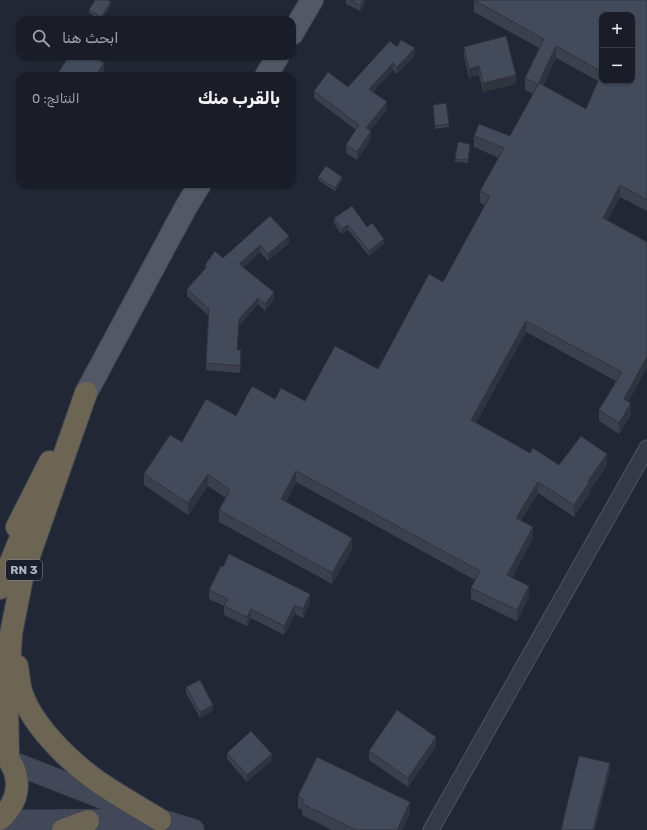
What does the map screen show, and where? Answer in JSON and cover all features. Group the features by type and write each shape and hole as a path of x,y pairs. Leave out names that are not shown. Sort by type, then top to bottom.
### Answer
{"highway":[{"path":"0,559 86,393"},
{"name":"RN 3","path":"0,588 20,537 86,393"},
{"name":"RN 3","path":"6,756 11,634 23,573 86,393"},
{"path":"17,606 17,662 20,688 30,710 43,730 71,759 97,781 160,820"},
{"path":"2,821 12,804 16,792 17,779 14,767 6,756"},
{"path":"63,830 88,821"}],"main road":[{"path":"296,27 312,0"},
{"path":"268,72 276,60"},
{"name":"RN 3","path":"86,393 198,188"},
{"path":"6,756 160,820 193,830"},
{"path":"2,821 160,820"}],"street":[{"path":"431,830 647,448"}],"building":[{"path":"95,0 108,0 111,2 102,16 89,10"},
{"path":"350,0 363,0 360,5"},
{"path":"474,0 647,0 647,200 620,185 603,218 647,242 647,357 624,399 631,403 619,423 599,410 622,372 526,321 471,420 530,453 533,448 559,465 581,436 607,454 588,481 590,481 574,505 538,482 516,518 533,527 507,575 529,586 517,610 471,588 480,571 296,471 281,499 352,538 332,573 219,510 230,490 208,474 188,503 144,474 170,435 182,442 206,399 236,416 252,386 275,399 281,388 305,401 335,346 378,369 429,274 443,282 490,196 480,191 504,148 474,136 479,124 510,136 539,83 586,109 599,79 599,84 635,84 635,12 599,12 599,70 556,46 538,84 525,78 544,39"},
{"path":"506,36 516,75 483,83 479,66 469,69 464,47"},
{"path":"401,40 415,48 397,67 393,63 369,89 387,102 366,128 371,131 357,152 346,145 359,125 314,91 328,72 348,87 390,41 397,47"},
{"path":"66,60 99,60 104,63 98,72 59,72"},
{"path":"446,103 449,124 435,126 433,105"},
{"path":"458,142 470,144 468,160 455,159"},
{"path":"326,166 342,177 335,188 318,177"},
{"path":"352,206 367,227 372,223 384,239 369,251 348,225 341,229 334,218"},
{"path":"270,216 289,236 268,254 260,245 239,264 274,292 265,304 258,298 239,319 237,350 241,350 240,366 206,363 209,309 187,289 207,267 205,265 215,251 223,258"},
{"path":"229,554 310,594 303,609 295,605 284,626 251,609 247,617 224,606 228,599 209,590"},
{"path":"200,680 213,705 200,712 186,687"},
{"path":"397,710 436,737 408,778 369,751"},
{"path":"251,731 272,754 247,775 227,753"},
{"path":"579,756 610,763 593,830 561,830"},
{"path":"317,757 410,802 397,830 356,830 302,804 304,800 298,796"}]}
